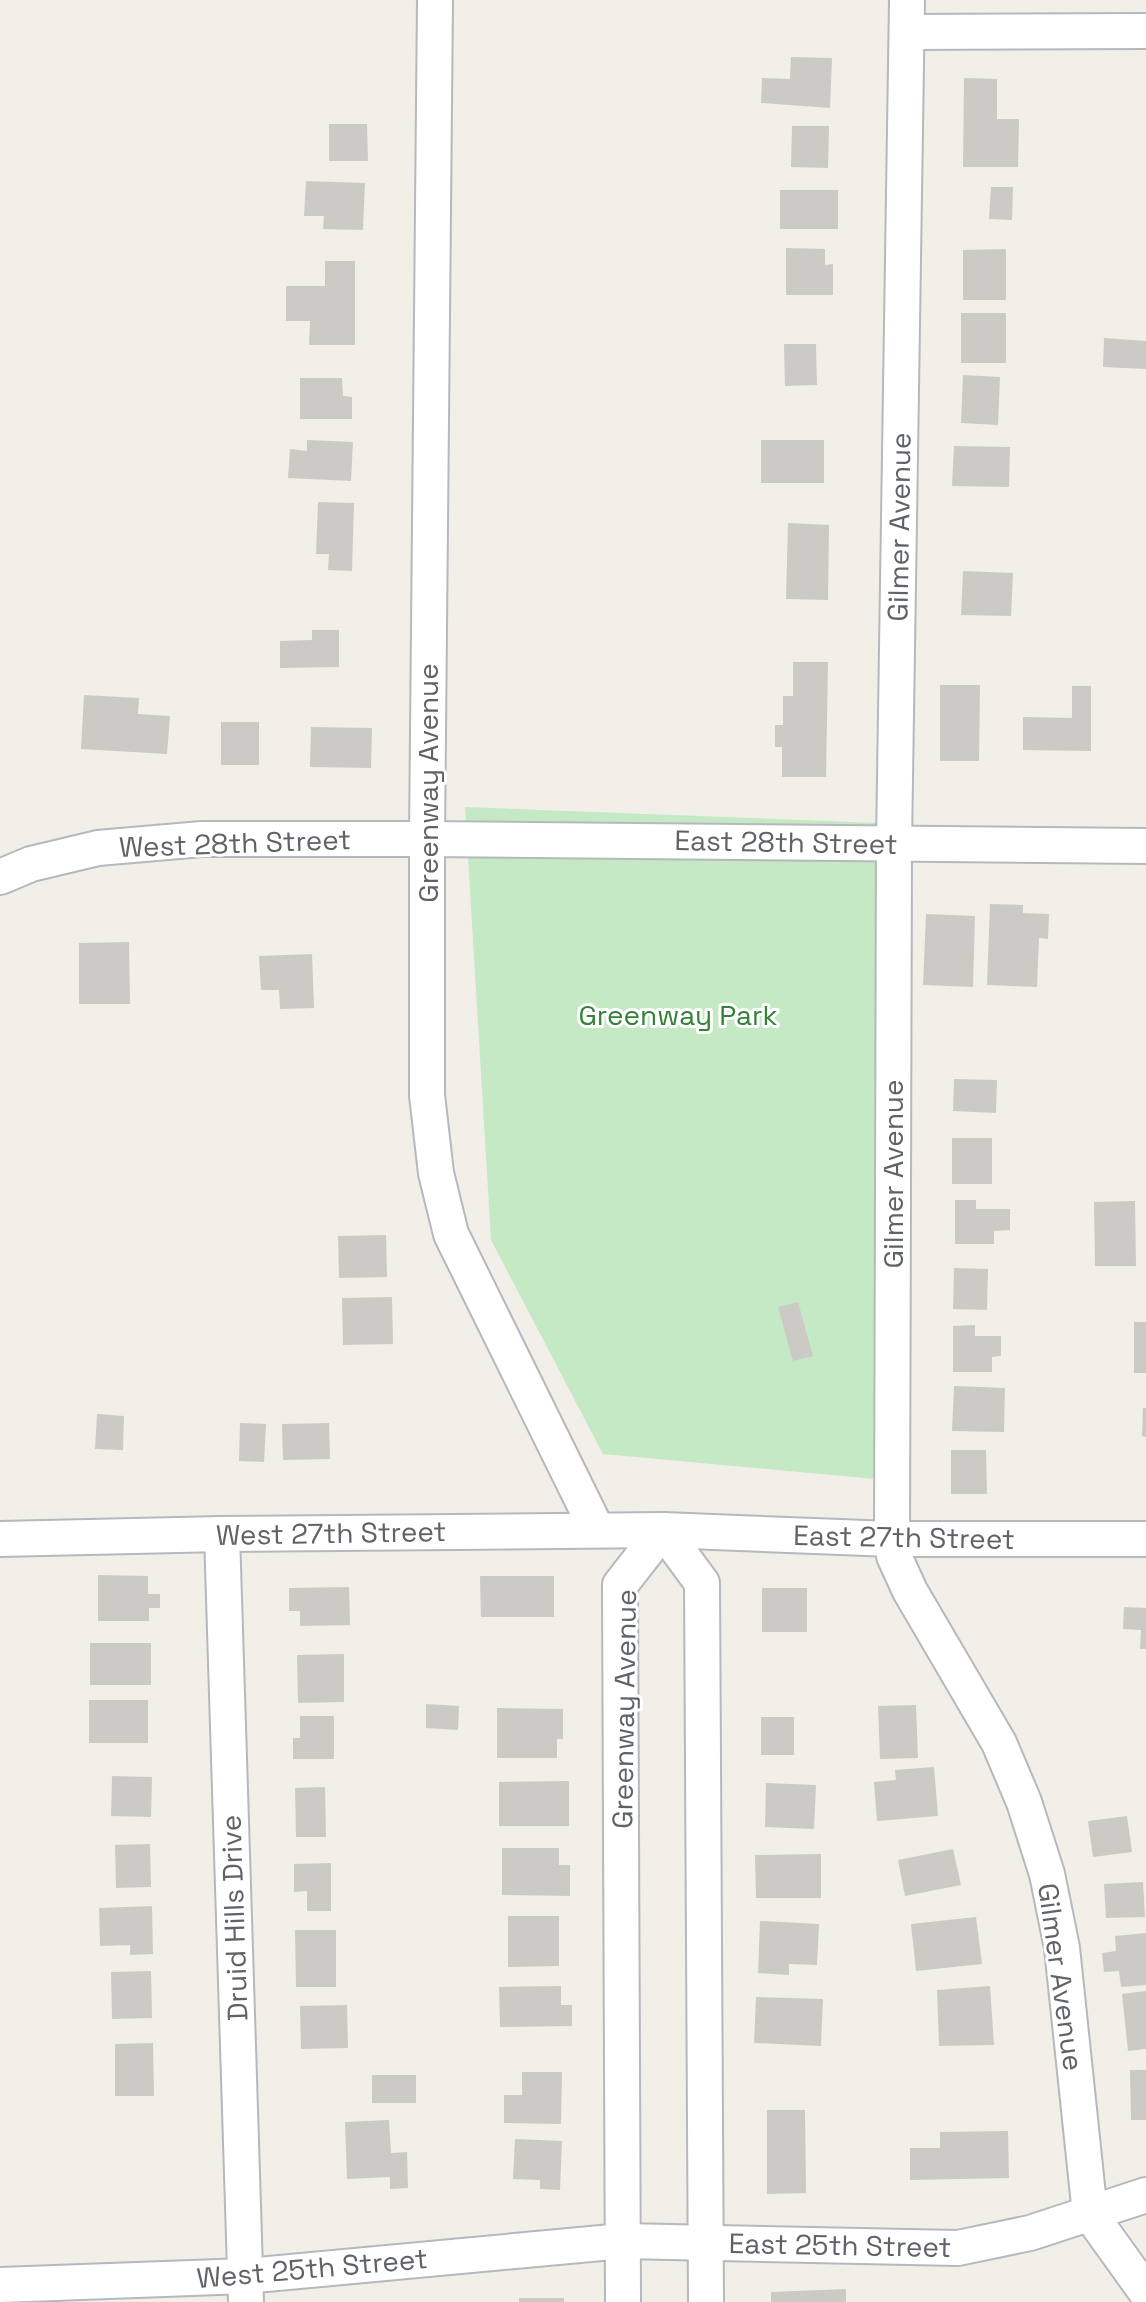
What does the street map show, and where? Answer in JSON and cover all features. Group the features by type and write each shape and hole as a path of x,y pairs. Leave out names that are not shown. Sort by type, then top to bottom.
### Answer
{"street":[{"name":"Greenway Avenue","path":"435,0 427,1095 436,1173 451,1234 597,1530"},
{"path":"907,16 1146,31"},
{"name":"Gilmer Avenue","path":"907,16 894,843 892,1539 894,1556 910,1591 999,1743 1024,1802 1047,1874 1062,1948 1090,2214 1146,2292"},
{"name":"West 28th Street","path":"0,877 31,864 113,847 202,839 427,839"},
{"name":"East 28th Street","path":"427,839 1146,846"},
{"name":"Greenway Avenue","path":"623,2302 620,1585 663,1530"},
{"path":"663,1530 702,1583 706,2302"},
{"name":"West 27th Street","path":"0,1539 663,1530"},
{"name":"East 27th Street","path":"663,1530 892,1539 1146,1539"},
{"name":"Druid Hills Drive","path":"222,1534 246,2289"},
{"name":"East 25th Street","path":"623,2241 958,2248 1030,2233 1146,2195"},
{"name":"West 25th Street","path":"0,2285 246,2289 623,2241"}],"green space":[{"name":"Greenway Park","path":"465,807 879,823 875,1479 603,1454 491,1240"}],"building":[{"path":"791,57 832,58 830,108 761,103 762,78 790,79"},
{"path":"964,78 997,79 997,119 1019,119 1018,167 963,167"},
{"path":"329,124 367,124 368,161 329,161"},
{"path":"792,126 829,126 828,168 791,167"},
{"path":"306,181 365,183 363,230 323,229 324,216 304,216"},
{"path":"991,187 1013,187 1012,220 989,219"},
{"path":"780,190 838,190 838,229 780,229"},
{"path":"786,248 825,249 825,265 833,264 833,295 786,295"},
{"path":"1006,249 1006,300 963,300 963,250"},
{"path":"325,261 355,261 355,345 309,345 310,321 286,321 286,286 325,286"},
{"path":"961,313 1006,313 1006,363 961,363"},
{"path":"1104,338 1146,341 1146,369 1103,367"},
{"path":"784,344 816,344 817,385 785,386"},
{"path":"963,375 1000,377 998,425 961,423"},
{"path":"300,378 342,378 343,396 352,397 352,419 300,419"},
{"path":"307,440 353,442 351,481 288,478 290,449 307,451"},
{"path":"761,440 824,440 824,483 761,483"},
{"path":"954,446 1010,447 1009,487 952,486"},
{"path":"318,502 354,503 352,571 328,570 329,554 316,554"},
{"path":"788,523 829,525 828,600 786,599"},
{"path":"963,571 1013,573 1011,616 961,615"},
{"path":"312,630 339,630 339,667 280,668 280,641 312,640"},
{"path":"793,662 828,662 826,777 782,777 782,747 775,747 775,725 783,725 783,696 793,696"},
{"path":"940,685 980,685 979,761 940,761"},
{"path":"1072,686 1091,686 1091,751 1023,750 1023,717 1072,718"},
{"path":"84,695 139,698 138,714 170,716 167,754 81,749"},
{"path":"221,722 259,722 259,765 221,765"},
{"path":"311,727 372,728 371,768 310,767"},
{"path":"990,904 1023,905 1023,913 1049,914 1048,939 1039,938 1037,987 987,985"},
{"path":"926,914 975,916 973,987 923,985"},
{"path":"129,942 130,1004 79,1004 79,943"},
{"path":"312,954 314,1008 280,1009 279,990 261,990 259,956"},
{"path":"954,1079 997,1080 996,1113 953,1111"},
{"path":"952,1138 992,1138 992,1184 952,1184"},
{"path":"955,1200 976,1200 976,1209 1010,1209 1010,1230 994,1231 994,1244 955,1244"},
{"path":"1135,1201 1136,1266 1095,1266 1094,1202"},
{"path":"386,1235 387,1277 339,1278 338,1236"},
{"path":"954,1268 988,1269 987,1310 953,1309"},
{"path":"392,1297 393,1344 343,1345 342,1298"},
{"path":"798,1302 813,1356 793,1361 778,1307"},
{"path":"1134,1322 1146,1322 1146,1373 1134,1373"},
{"path":"975,1325 975,1336 1001,1336 1001,1356 992,1357 992,1372 953,1372 953,1326"},
{"path":"954,1386 1005,1388 1004,1432 952,1431"},
{"path":"1143,1408 1146,1408 1146,1437 1142,1436"},
{"path":"97,1414 124,1416 123,1450 95,1449"},
{"path":"240,1423 266,1424 264,1462 239,1461"},
{"path":"329,1423 330,1459 283,1460 282,1424"},
{"path":"951,1450 986,1450 987,1494 951,1494"},
{"path":"98,1575 148,1576 148,1594 160,1594 160,1608 149,1608 149,1621 98,1621"},
{"path":"480,1576 554,1576 554,1617 481,1617"},
{"path":"349,1587 350,1625 300,1626 300,1611 289,1611 289,1588"},
{"path":"762,1588 807,1588 807,1632 762,1632"},
{"path":"1124,1607 1146,1608 1146,1649 1140,1649 1141,1630 1123,1629"},
{"path":"90,1643 151,1643 151,1685 90,1685"},
{"path":"344,1654 344,1702 298,1703 297,1655"},
{"path":"89,1700 148,1700 148,1743 89,1743"},
{"path":"426,1704 459,1706 458,1730 426,1728"},
{"path":"916,1705 918,1758 880,1759 878,1706"},
{"path":"497,1708 563,1709 563,1739 557,1739 557,1758 497,1758"},
{"path":"300,1716 334,1716 334,1759 293,1759 293,1738 300,1738"},
{"path":"761,1717 794,1717 794,1755 761,1755"},
{"path":"934,1767 938,1816 877,1821 874,1782 896,1780 895,1770"},
{"path":"112,1776 152,1777 151,1817 111,1816"},
{"path":"569,1781 569,1826 499,1826 499,1782"},
{"path":"766,1783 816,1785 814,1829 765,1827"},
{"path":"325,1787 326,1837 296,1837 295,1788"},
{"path":"1127,1816 1132,1852 1093,1857 1088,1821"},
{"path":"150,1844 151,1887 116,1888 115,1845"},
{"path":"502,1848 559,1848 559,1865 570,1865 570,1896 502,1895"},
{"path":"953,1849 961,1885 905,1896 898,1860"},
{"path":"821,1854 821,1898 756,1898 755,1855"},
{"path":"331,1863 331,1911 307,1911 307,1891 294,1892 294,1864"},
{"path":"1143,1882 1145,1917 1106,1918 1104,1884"},
{"path":"152,1906 153,1954 130,1955 130,1945 100,1946 99,1908"},
{"path":"508,1916 559,1916 559,1966 508,1967"},
{"path":"976,1917 982,1964 916,1971 911,1924"},
{"path":"760,1921 819,1924 817,1965 789,1964 789,1975 758,1973"},
{"path":"295,1930 336,1930 336,1987 296,1987"},
{"path":"1146,1933 1146,1985 1121,1987 1119,1971 1104,1972 1102,1953 1116,1951 1115,1936"},
{"path":"151,1971 152,2018 112,2019 111,1972"},
{"path":"561,1986 561,2005 572,2005 572,2026 500,2027 499,1987"},
{"path":"990,1986 994,2045 939,2046 937,1990"},
{"path":"1146,1991 1146,2049 1128,2051 1122,1994"},
{"path":"756,1997 823,1999 821,2046 754,2043"},
{"path":"347,2005 348,2048 301,2049 300,2006"},
{"path":"153,2043 154,2096 115,2096 115,2044"},
{"path":"1130,2070 1146,2070 1146,2120 1131,2120"},
{"path":"522,2072 562,2072 561,2124 504,2123 504,2095 522,2095"},
{"path":"372,2075 416,2075 416,2103 372,2103"},
{"path":"767,2110 805,2110 806,2193 767,2194"},
{"path":"389,2120 391,2153 407,2152 408,2188 390,2189 390,2177 347,2179 345,2122"},
{"path":"1008,2131 1009,2178 910,2180 910,2148 940,2148 940,2132"},
{"path":"515,2139 562,2141 560,2190 540,2189 540,2180 513,2179"},
{"path":"846,2289 846,2302 771,2302 771,2292"},
{"path":"519,2298 564,2298 564,2302 519,2302"}]}
